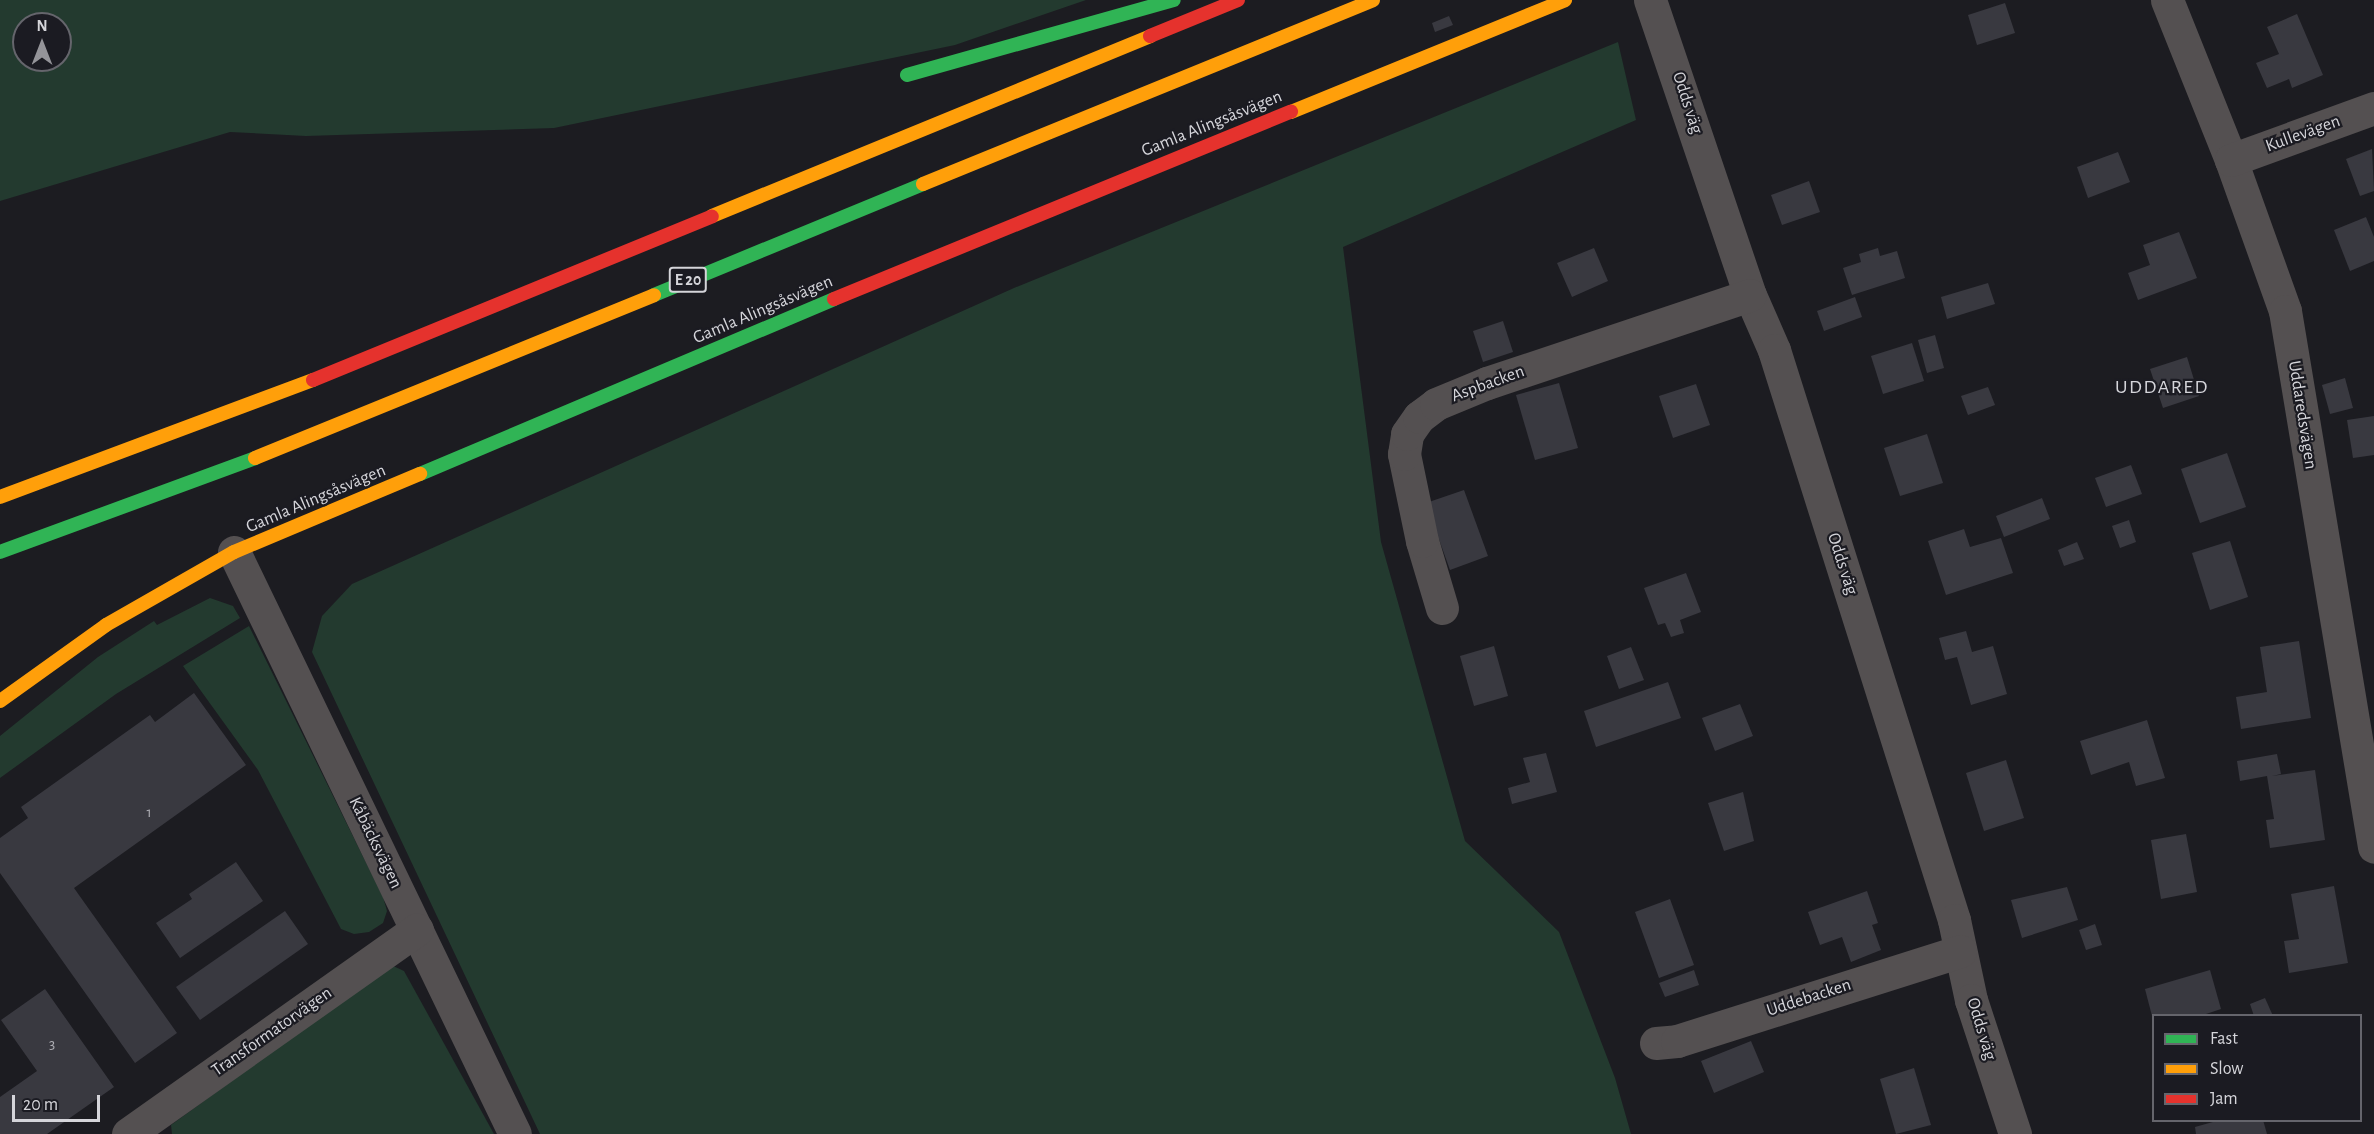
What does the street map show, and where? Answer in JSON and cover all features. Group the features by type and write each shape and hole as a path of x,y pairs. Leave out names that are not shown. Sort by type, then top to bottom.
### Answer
{"main road":[{"path":"908,75 1174,0"},
{"path":"0,497 228,415 1238,0"},
{"name":"E 20","path":"0,552 182,488 1373,0"},
{"name":"Gamla Alingsåsvägen","path":"0,701 34,673 106,625 234,552 823,304 1565,0"}],"street":[{"name":"Odds väg","path":"1650,0 1750,295 1774,350 1954,920 1971,1000 2015,1134"},
{"name":"Uddaredsvägen","path":"2167,0 2231,160 2285,311 2374,846"},
{"name":"Kullevägen","path":"2231,160 2374,108"},
{"name":"Aspbacken","path":"1442,608 1422,542 1404,454 1407,434 1419,417 1436,404 1487,383 1750,295"},
{"name":"Kåbäcksvägen","path":"234,552 515,1134"},
{"name":"Transformatorvägen","path":"128,1134 417,929"},
{"name":"Uddebacken","path":"1656,1044 1677,1041 1960,951"}],"green space":[{"path":"0,0 1086,0 955,45 554,128 306,136 230,132 0,201"},
{"path":"1618,42 1636,120 1343,247 1381,542 1465,841 1559,932 1615,1078 1631,1134 540,1134 312,652 322,616 352,584 1014,288"},
{"path":"210,598 233,606 240,618 116,694 0,778 0,736 98,657 154,621 157,625"},
{"path":"249,626 383,897 387,911 383,923 369,932 354,934 341,929 258,770 183,666"},
{"path":"391,965 404,971 494,1134 172,1134 171,1125"}],"building":[{"path":"2005,3 2015,33 1977,45 1968,15"},
{"path":"2297,14 2323,75 2292,88 2289,79 2267,88 2256,63 2279,54 2267,27"},
{"path":"1449,16 1453,25 1435,32 1432,23"},
{"path":"2372,149 2374,191 2360,196 2346,159"},
{"path":"2118,152 2130,182 2088,198 2077,167"},
{"path":"1809,181 1820,212 1782,225 1771,195"},
{"path":"2366,217 2374,237 2374,261 2350,271 2334,230"},
{"path":"2179,232 2197,278 2138,300 2128,273 2150,265 2143,245"},
{"path":"1594,248 1608,281 1572,297 1557,263"},
{"path":"1878,248 1880,256 1897,251 1905,278 1852,295 1843,268 1861,262 1859,254"},
{"path":"1988,283 1995,304 1947,319 1941,297"},
{"path":"1855,297 1862,317 1824,331 1817,311"},
{"path":"1503,321 1513,352 1483,362 1473,331"},
{"path":"1935,335 1944,368 1927,373 1918,340"},
{"path":"1912,343 1924,381 1883,394 1871,356"},
{"path":"2187,357 2199,396 2163,408 2150,369"},
{"path":"2345,378 2353,408 2330,414 2322,385"},
{"path":"1559,383 1578,448 1535,460 1516,395"},
{"path":"1696,384 1710,425 1673,438 1659,396"},
{"path":"1988,387 1995,405 1968,415 1961,396"},
{"path":"2374,416 2374,455 2353,458 2347,420"},
{"path":"1927,434 1943,483 1900,496 1884,448"},
{"path":"2227,453 2246,507 2200,523 2181,469"},
{"path":"2131,465 2142,494 2106,507 2095,478"},
{"path":"1464,490 1488,556 1450,570 1426,503"},
{"path":"2042,498 2050,519 2004,537 1996,516"},
{"path":"2129,520 2136,542 2120,548 2112,526"},
{"path":"1964,529 1970,547 2001,538 2013,573 1946,595 1928,541"},
{"path":"2230,541 2248,597 2210,610 2192,553"},
{"path":"2077,542 2084,559 2064,566 2058,550"},
{"path":"1686,573 1701,612 1680,620 1684,633 1671,637 1665,623 1658,625 1644,588"},
{"path":"1966,631 1972,652 1993,646 2007,694 1971,705 1957,657 1945,660 1939,638"},
{"path":"2299,641 2311,718 2241,729 2236,697 2267,692 2260,647"},
{"path":"1494,646 1508,696 1474,706 1460,656"},
{"path":"1631,647 1644,680 1619,689 1607,656"},
{"path":"1668,682 1681,718 1596,747 1584,711"},
{"path":"194,693 246,765 74,888 177,1033 135,1063 0,873 0,838 28,818 21,807 150,715 155,722"},
{"path":"1740,704 1753,736 1715,751 1702,718"},
{"path":"2147,720 2165,778 2136,786 2129,762 2091,775 2080,741"},
{"path":"1546,753 1557,792 1512,804 1508,788 1530,782 1523,758"},
{"path":"2277,754 2281,774 2272,776 2315,770 2325,840 2270,848 2266,820 2274,819 2267,776 2240,781 2237,761"},
{"path":"2006,760 2024,818 1984,831 1966,773"},
{"path":"1743,792 1754,841 1724,851 1708,803"},
{"path":"2186,834 2197,892 2161,899 2151,840"},
{"path":"236,862 263,901 180,958 156,923 192,899 189,894"},
{"path":"2334,886 2348,963 2289,973 2284,941 2299,939 2291,894"},
{"path":"2067,887 2078,920 2022,938 2011,900"},
{"path":"1867,891 1878,923 1872,925 1881,950 1851,962 1842,937 1820,945 1808,912"},
{"path":"1670,899 1694,965 1659,978 1635,912"},
{"path":"285,911 308,944 200,1020 176,987"},
{"path":"2095,924 2102,945 2086,950 2079,930"},
{"path":"1694,970 1699,985 1665,997 1659,983"},
{"path":"2210,970 2221,1009 2206,1014 2152,1014 2152,1016 2145,989"},
{"path":"45,989 114,1087 47,1134 0,1134 0,1097 37,1071 1,1020"},
{"path":"2265,998 2272,1014 2253,1014 2250,1004"},
{"path":"1751,1041 1764,1072 1714,1093 1701,1061"},
{"path":"1914,1068 1931,1125 1896,1134 1880,1079"},
{"path":"2213,1122 2264,1122 2267,1134 2196,1134 2195,1127"}],"traffic: fast":[{"path":"907,75 1174,0"},
{"path":"654,295 923,184"},
{"path":"420,474 834,299"},
{"path":"0,552 255,458"}],"traffic: slow":[{"path":"923,184 1373,0"},
{"path":"1291,112 1565,0"},
{"path":"712,216 1150,36"},
{"path":"255,458 654,295"},
{"path":"0,497 313,380"},
{"path":"0,701 106,625 234,552 420,474"}],"traffic: jam":[{"path":"1150,36 1238,0"},
{"path":"834,299 1291,112"},
{"path":"313,380 712,216"}],"district":[{"name":"UDDARED","path":"2162,387"}]}
